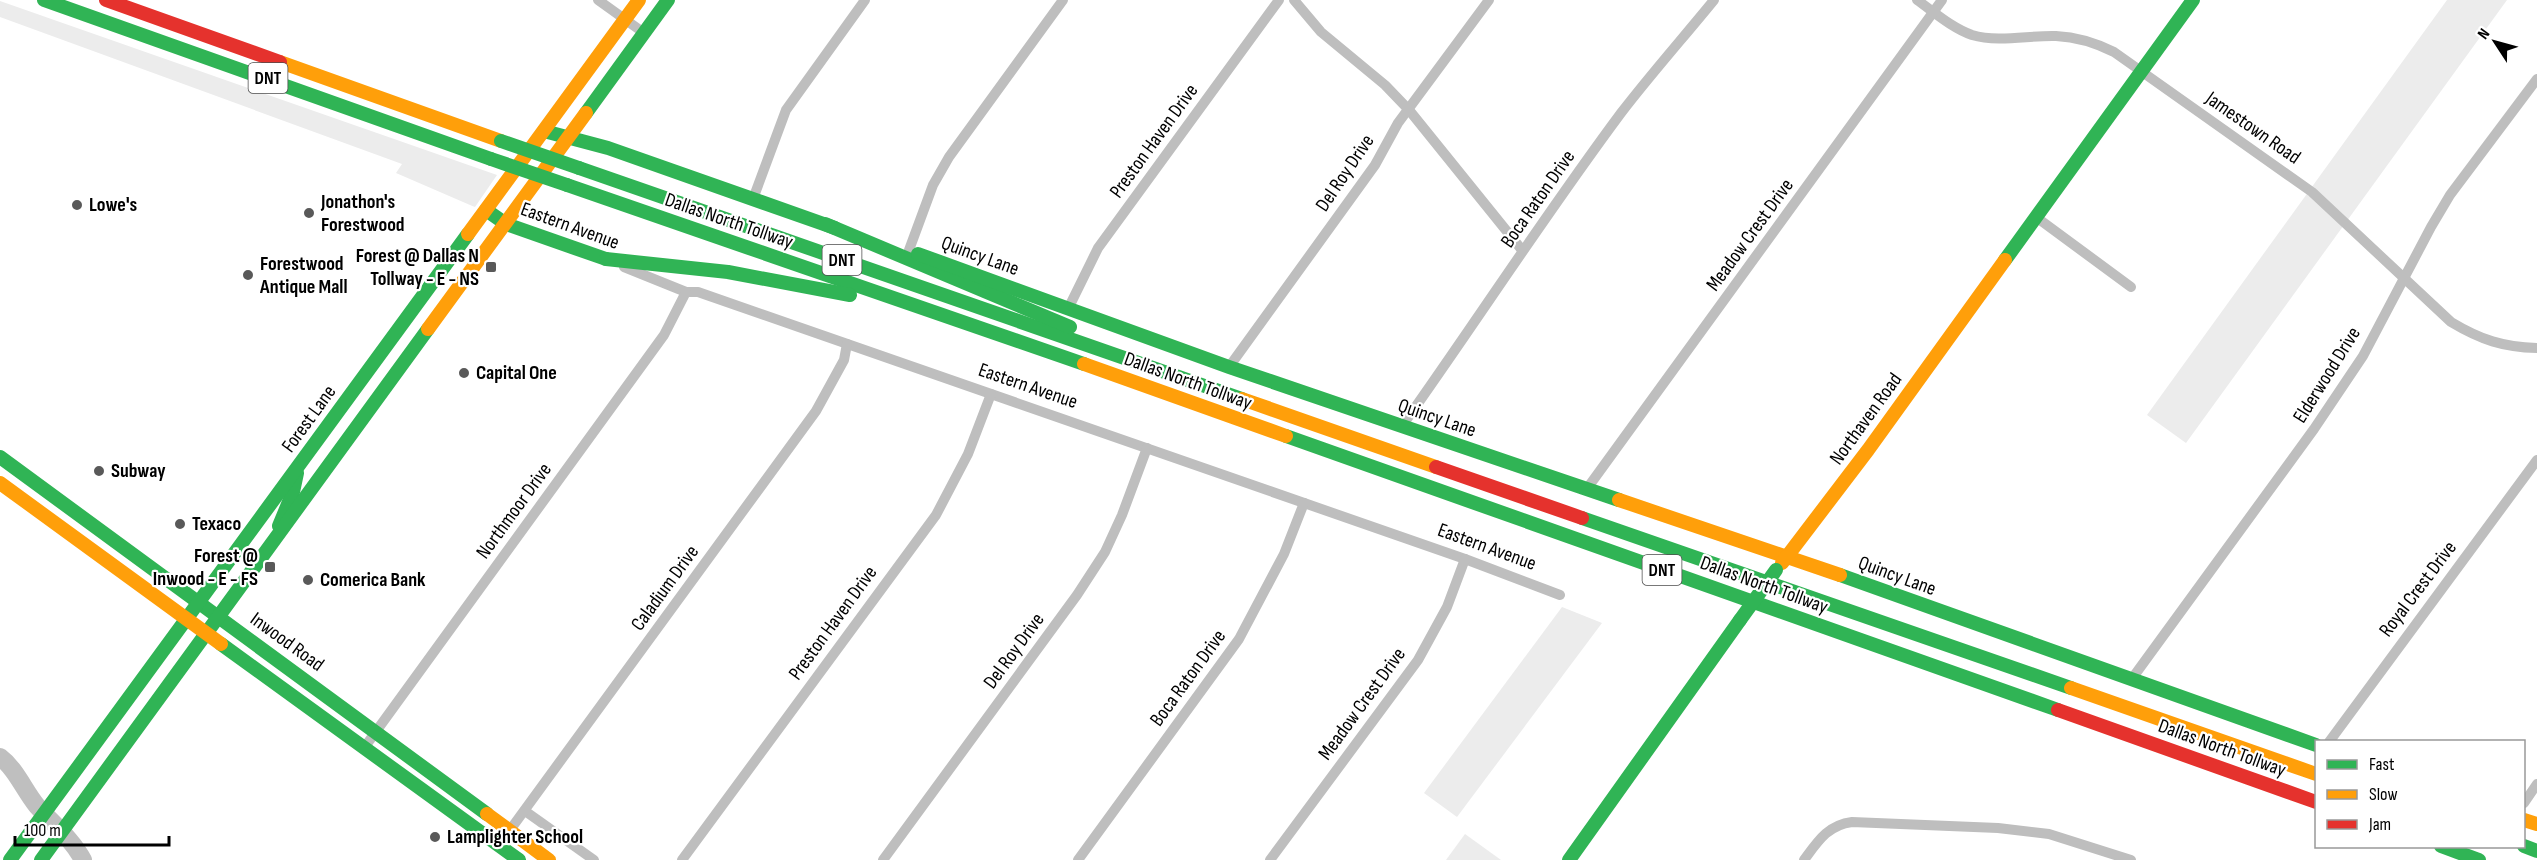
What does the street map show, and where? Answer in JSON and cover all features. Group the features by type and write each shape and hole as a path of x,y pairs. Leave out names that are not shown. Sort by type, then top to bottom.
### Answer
{"main road":[{"name":"Dallas North Tollway","path":"44,0 2315,802"},
{"name":"Dallas North Tollway","path":"106,0 501,141 2315,774"},
{"name":"Forest Lane","path":"10,860 639,0"},
{"path":"41,860 570,138 668,0"},
{"name":"Northaven Road","path":"1569,860 1776,570 1862,459 2193,0"},
{"path":"595,101 591,125 596,139 608,148"},
{"name":"Quincy Lane","path":"544,131 608,148 825,224 909,250 1229,367 1786,557 2315,745"},
{"name":"Eastern Avenue","path":"486,210 506,224 606,259"},
{"path":"825,224 1066,325 1105,351"},
{"path":"606,259 658,263 794,284 917,307"},
{"path":"329,424 349,438"},
{"name":"Inwood Road","path":"0,457 549,860"},
{"path":"280,532 278,523 293,492 298,467"},
{"name":"Inwood Road","path":"0,483 519,860"},
{"path":"80,541 92,524"},
{"path":"2446,848 2479,860"}],"street":[{"path":"598,0 644,33"},
{"path":"753,199 786,110 865,0"},
{"path":"909,250 933,185 949,157 1063,0"},
{"name":"Preston Haven Drive","path":"1068,309 1098,248 1279,0"},
{"path":"1294,0 1321,32 1385,85 1409,110 1522,250"},
{"name":"Del Roy Drive","path":"1229,367 1375,165 1398,123 1489,0"},
{"name":"Boca Raton Drive","path":"1402,426 1506,279 1522,250 1621,113 1714,0"},
{"name":"Jamestown Road","path":"1917,0 1955,26 1982,36 2056,36 2095,43 2142,71 2312,192 2434,309 2467,332 2508,347 2537,348"},
{"name":"Meadow Crest Drive","path":"1586,490 1942,0"},
{"name":"Elderwood Drive","path":"2131,680 2314,429 2363,356 2450,195 2537,78"},
{"path":"2036,217 2131,287"},
{"name":"Eastern Avenue","path":"606,259 686,292 698,292 1466,559 1560,595"},
{"name":"Northmoor Drive","path":"364,748 664,335 686,292"},
{"name":"Caladium Drive","path":"499,846 816,411 844,360 847,344"},
{"name":"Preston Haven Drive","path":"682,860 936,515 968,454 991,394"},
{"name":"Del Roy Drive","path":"883,860 1094,569 1122,515 1147,448"},
{"name":"Royal Crest Drive","path":"2330,740 2537,460"},
{"name":"Boca Raton Drive","path":"1078,860 1239,639 1284,554 1304,503"},
{"name":"Meadow Crest Drive","path":"1270,860 1418,660 1447,607 1466,559"},
{"path":"2525,800 2537,784"},
{"path":"525,811 594,860"},
{"path":"1804,860 1823,834 1840,823 1852,822 1998,828 2049,834 2111,857 2131,860"}],"shaded area":[{"path":"2447,0 2507,0 2186,443 2147,415"},
{"path":"0,1 497,175 475,207 396,173 402,164 0,17"},
{"path":"1562,607 1602,623 1457,817 1424,793"},
{"path":"1465,834 1501,860 1446,860"}],"waterway":[{"path":"0,757 37,806 68,838 83,860"}],"traffic: fast":[{"path":"44,0 491,159"},
{"path":"586,113 668,0"},
{"path":"2005,260 2193,0"},
{"path":"544,131 608,148 835,228"},
{"path":"501,141 579,168"},
{"path":"491,159 567,185"},
{"path":"579,168 1242,399"},
{"path":"567,185 1084,364"},
{"path":"486,210 506,224 606,259"},
{"path":"825,224 1070,327"},
{"path":"10,860 468,234"},
{"path":"918,254 1229,367 1619,500"},
{"path":"606,259 728,272 850,295"},
{"path":"41,860 428,329"},
{"path":"1286,436 2058,710"},
{"path":"0,457 487,814"},
{"path":"279,526 293,492 297,473"},
{"path":"1582,518 2071,688"},
{"path":"1740,620 1776,570"},
{"path":"1840,575 2315,745"},
{"path":"1569,860 1740,620"},
{"path":"221,644 519,860"},
{"path":"2525,846 2537,851"},
{"path":"2446,848 2479,860"}],"traffic: slow":[{"path":"468,234 639,0"},
{"path":"280,62 501,141"},
{"path":"428,329 586,113"},
{"path":"1782,563 1868,450 2005,260"},
{"path":"1084,364 1286,436"},
{"path":"1242,399 1436,467"},
{"path":"0,483 221,644"},
{"path":"1619,500 1840,575"},
{"path":"2071,688 2315,774"},
{"path":"487,814 549,860"},
{"path":"2525,820 2537,824"}],"traffic: jam":[{"path":"106,0 280,62"},
{"path":"1436,467 1582,518"},
{"path":"2058,710 2315,802"}],"place":[{"name":"Lowe's","path":"77,205"},
{"name":"Jonathon's Forestwood","path":"309,213"},
{"name":"Forest @ Dallas N Tollway - E - NS","path":"491,267"},
{"name":"Forestwood Antique Mall","path":"248,275"},
{"name":"Capital One","path":"464,373"},
{"name":"Subway","path":"99,471"},
{"name":"Texaco","path":"180,524"},
{"name":"Forest @ Inwood - E - FS","path":"270,567"},
{"name":"Comerica Bank","path":"308,580"},
{"name":"Lamplighter School","path":"435,837"}]}
